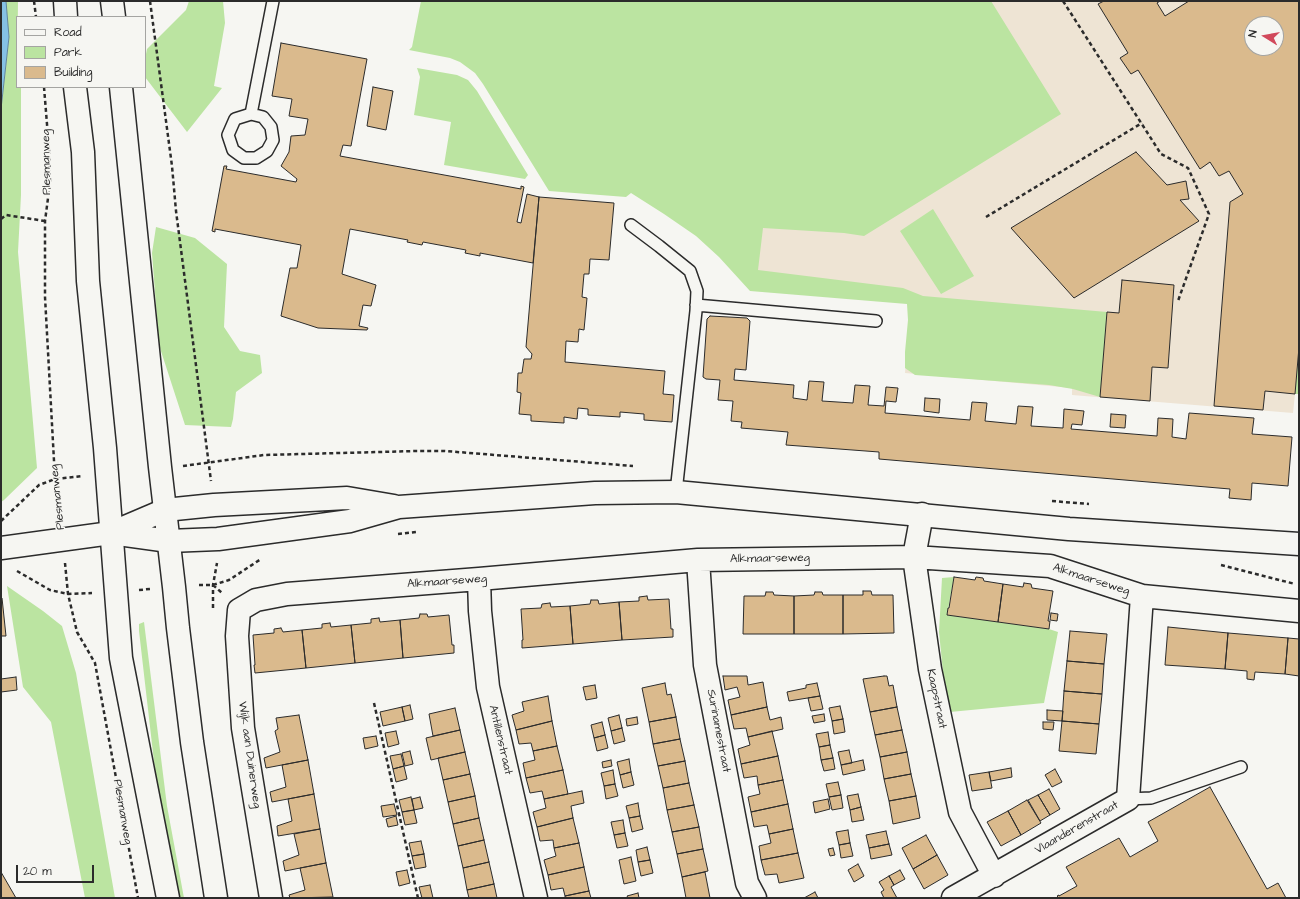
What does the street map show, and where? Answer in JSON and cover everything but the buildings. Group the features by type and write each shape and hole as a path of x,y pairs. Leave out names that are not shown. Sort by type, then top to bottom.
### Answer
{"street":[{"path":"64,1 66,16"},
{"path":"112,1 114,16"},
{"path":"75,88 83,152 88,281 105,448 121,658 168,898"},
{"path":"122,88 178,628 192,742 216,898"},
{"path":"111,533 169,541 218,539 350,521 399,507 595,492 676,492 1069,529 1299,544"},
{"path":"1,548 111,533 165,510 214,505 347,498 399,507"},
{"name":"Kaapstraat","path":"922,514 914,557 930,669 960,812 994,876"},
{"name":"Alkmaarseweg","path":"239,610 256,600 287,594 698,560 914,557 1050,566 1142,596 1299,611"},
{"name":"Surinamestraat","path":"698,560 706,669 747,883 755,898"},
{"name":"Antillenstraat","path":"479,579 480,611 488,687 536,898"},
{"name":"Vlaanderenstraat","path":"953,898 1128,799 1142,596"},
{"name":"Wijk aan Duinerweg","path":"239,610 238,636 243,728 271,898"}],"lane":[{"path":"251,114 273,1"},
{"path":"251,114 263,117 271,127 273,140 267,151 256,158 244,158 233,150 228,134 235,119 251,114"},
{"path":"631,225 690,271 697,291 676,492"},
{"path":"696,305 876,321"},
{"path":"1128,799 1151,798 1241,768"}],"path":[{"path":"34,1 36,16"},
{"path":"150,1 214,505"},
{"path":"1063,1 1161,154 1188,168 1208,214 1178,301"},
{"name":"Plesmanweg","path":"44,88 50,183 46,221 45,297 55,479 61,516 68,594 77,632 95,663 138,898"},
{"path":"986,217 1142,123"},
{"path":"1,219 6,215 46,221"},
{"path":"1,521 39,485 55,479"},
{"path":"13,568 50,590 68,594"},
{"path":"374,703 418,898"}],"shaded area":[{"path":"436,1 1299,1 1299,356 1293,413 1072,395 1072,388 905,373 911,300 734,267"}],"green space":[{"path":"6,1 18,1 18,16 16,16 16,88 21,88 21,195 18,252 37,468 1,502 1,109 9,37"},
{"path":"189,1 223,1 225,23 214,86 222,88 187,132 146,78 147,49 186,10"},
{"path":"421,1 991,1 1061,114 864,236 844,233 763,228 758,270 903,288 923,296 1107,312 1100,397 1073,389 1049,385 915,375 905,368 908,320 907,304 750,291 719,257 696,236 631,193 626,197 549,191 475,73 460,62 450,58 409,50 412,47"},
{"path":"417,68 457,75 468,80 477,91 528,175 525,179 444,165 451,122 414,115 420,77"},
{"path":"933,209 974,276 941,294 900,231"},
{"path":"156,227 195,238 227,264 224,327 240,351 260,355 262,373 236,392 231,427 185,425 159,345 152,253"},
{"path":"1299,347 1299,394 1295,394"},
{"path":"954,577 947,615 1049,629 1058,632 1044,703 950,712 944,682 939,632 942,578"},
{"path":"7,586 62,626 76,673 115,898 85,898 51,722 23,687"},
{"path":"144,622 167,806 184,898 175,898 159,805 139,631 139,624"}],"water":[{"path":"1,1 6,1 9,37 1,109"}]}
